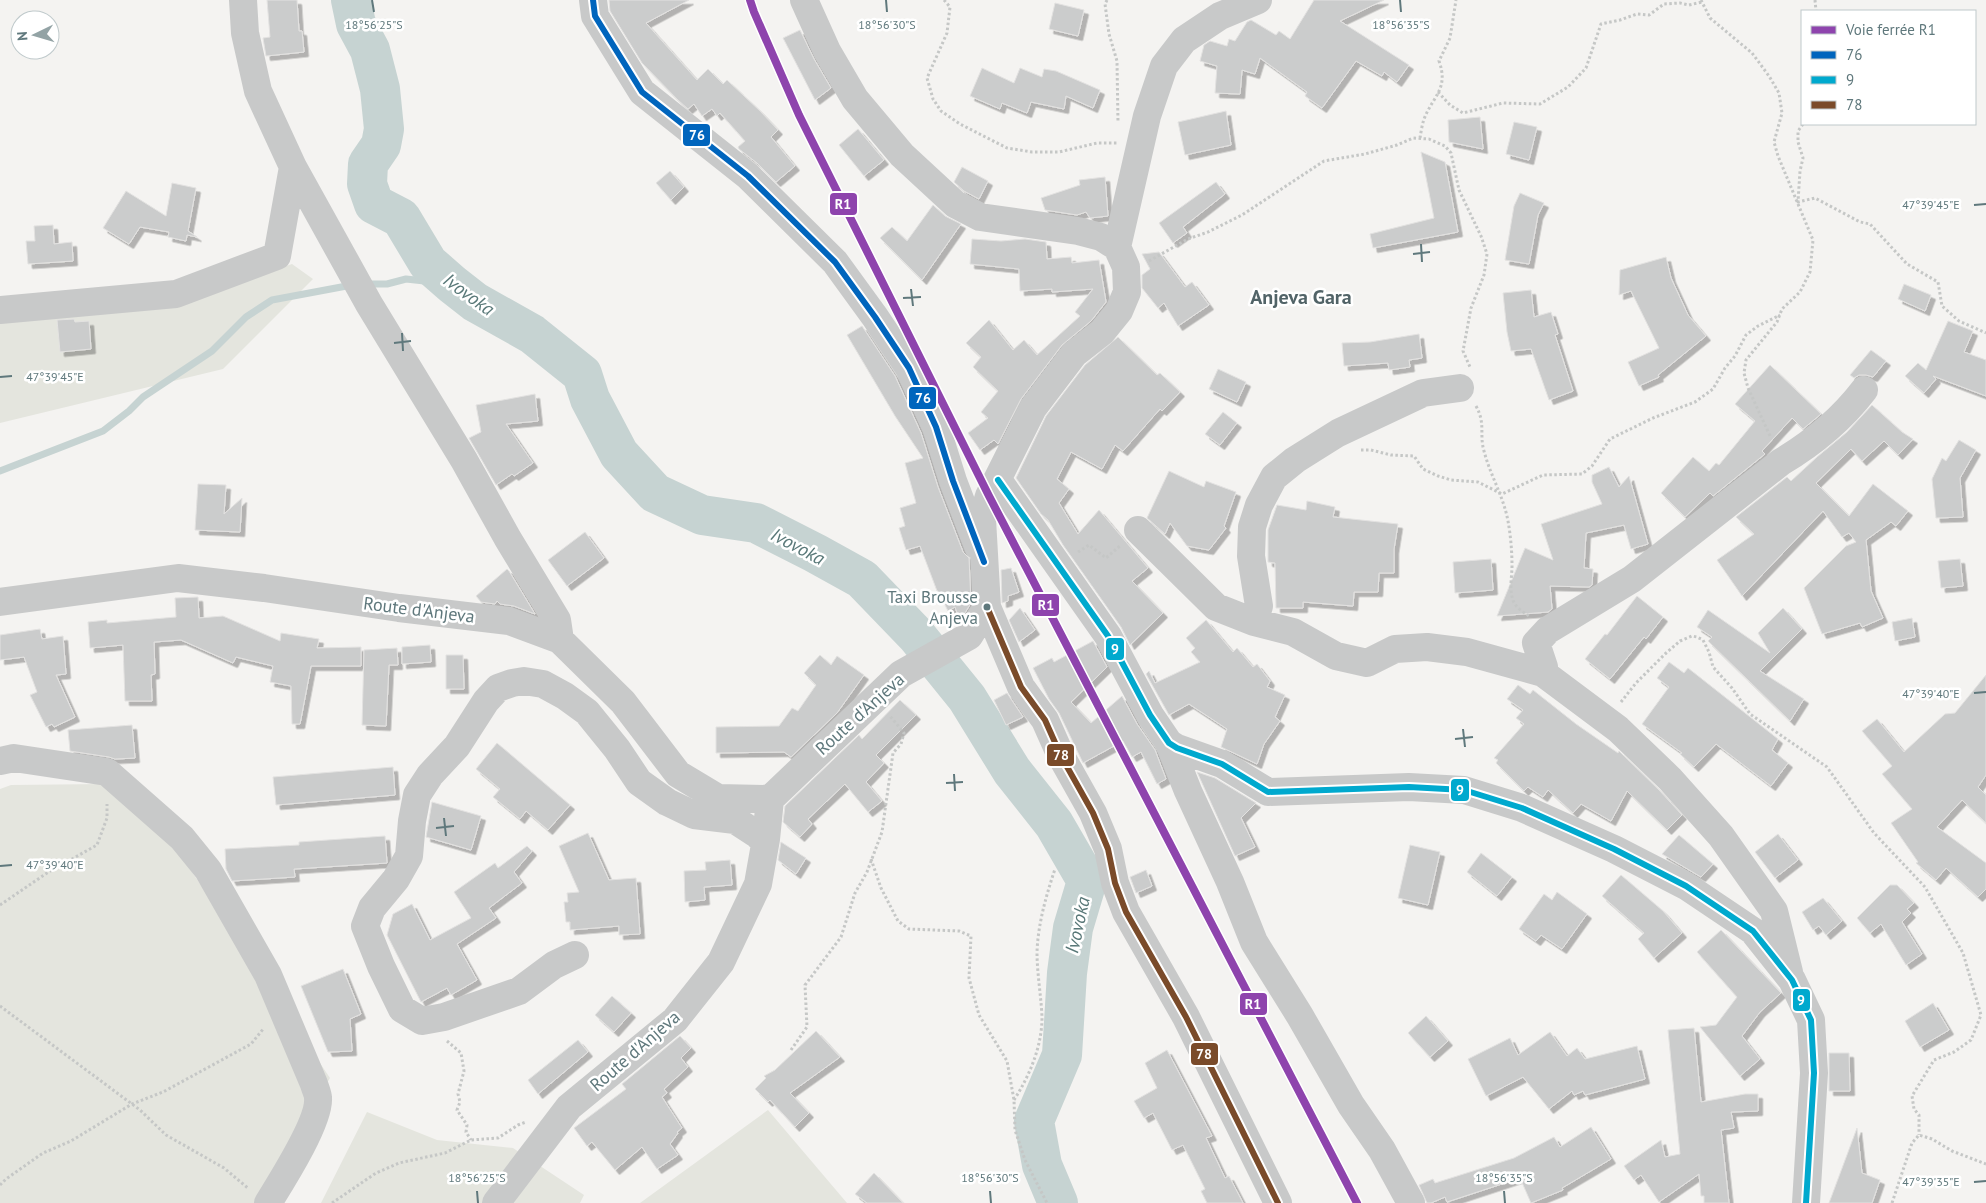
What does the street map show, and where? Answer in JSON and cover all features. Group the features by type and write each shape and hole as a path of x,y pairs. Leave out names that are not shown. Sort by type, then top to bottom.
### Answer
{"street":[{"path":"243,0 244,33 258,91 293,167 369,304 464,460 556,620 560,640"},
{"path":"593,0 595,16 642,92 748,176 835,262 875,317 910,368 936,427 953,481 984,562"},
{"path":"804,0 827,51 855,99 902,155 955,204 980,217 1078,231 1101,237 1122,257"},
{"path":"1258,0 1220,16 1184,40 1164,66 1147,116 1137,161 1122,257 1127,292 1119,311 1102,332 1074,354 1033,408 989,496 982,519 987,607 1021,687 1045,720 1061,756 1092,813 1108,849 1115,882 1126,912 1186,1017 1278,1203"},
{"path":"0,310 176,294 277,256 293,167"},
{"path":"1254,622 1259,606 1250,556 1252,527 1259,506 1274,477 1295,460 1346,429 1423,393 1460,388"},
{"path":"1542,673 1544,667 1536,643 1548,630 1632,579 1783,461 1827,431 1864,390"},
{"path":"998,480 1108,636 1150,715 1169,743 1254,942 1300,1016 1351,1105 1382,1150 1411,1203"},
{"path":"1138,530 1216,607 1254,622 1293,632 1336,656 1367,663 1395,649 1427,647 1467,652 1542,673 1618,729 1670,780 1715,829 1774,911 1792,980 1811,1020 1814,1064 1812,1126 1806,1203"},
{"name":"Route d'Anjeva","path":"0,602 178,578 509,621 560,640 623,702 678,774 718,798 770,799"},
{"name":"Route d'Anjeva","path":"496,1203 569,1107 676,1020 721,962 758,884 770,799 901,674 969,636 987,607"},
{"path":"575,956 554,965 520,991 444,1017 422,1021 402,1009 381,966 365,926 372,908 396,879 409,856 412,821 417,795 430,775 457,746 486,701 498,688 524,680 543,684 565,696 587,712 639,782 667,802 694,814 735,820 758,835 765,843"},
{"path":"1169,743 1177,748 1222,764 1268,792 1409,787 1464,790 1522,808 1614,849 1686,886 1752,931 1792,980"},
{"path":"0,761 14,758 107,772 182,838 208,870 268,975 314,1084 318,1099 314,1117 294,1161 260,1199"}],"path":[{"path":"944,0 950,7 947,33 927,78 933,99 941,111 960,124 1007,148 1032,152 1059,152 1097,143 1125,143 1137,161"},
{"path":"1107,0 1105,4 1106,11 1117,61 1118,128"},
{"path":"1420,138 1424,119 1438,92 1444,73 1439,61 1450,38 1456,0"},
{"path":"1438,92 1450,104 1463,112 1503,103 1540,104 1568,87 1586,68 1601,24 1637,14 1650,15 1664,4 1680,3 1689,5 1701,1 1710,18 1752,53 1779,93 1782,113 1774,142 1813,240 1810,272 1800,292 1782,309 1776,322 1746,360 1744,373 1748,388 1777,454 1783,461"},
{"path":"1798,202 1800,171 1803,158 1798,142 1798,131 1802,125"},
{"path":"1122,257 1145,263 1188,239 1208,232 1242,215 1324,161 1365,154 1397,145 1413,138 1429,139 1445,146 1451,153 1459,190 1481,236 1487,254 1484,275 1471,308 1463,351 1470,366 1460,388 1470,394 1481,415 1484,429 1483,448 1489,468 1502,494 1509,526 1512,565 1511,592 1514,603 1522,612 1548,630"},
{"path":"1798,202 1815,198 1860,222 1870,224 1907,264 1938,282 1942,306 1959,321 1986,334"},
{"path":"1502,494 1542,475 1582,474 1592,466 1610,439 1652,418 1695,402 1713,389 1725,368 1735,356 1746,335 1780,314"},
{"path":"1360,450 1414,456 1423,469 1438,476 1451,480 1478,482 1502,494"},
{"path":"1057,565 1090,545 1106,558 1138,530"},
{"path":"1606,720 1636,683 1680,641 1692,636 1703,640 1713,667 1732,688 1750,714 1827,767 1874,833 1925,887 1963,953 1981,1015 1971,1040 1954,1052 1934,1060 1912,1096 1914,1109 1919,1116 1919,1135 1912,1143 1892,1203"},
{"path":"791,1050 807,1027 805,985 841,937 855,893 867,872 882,832 893,754 901,744 904,733 882,704 874,699"},
{"path":"0,905 47,873 97,845 107,818 107,800 124,787"},
{"path":"871,859 889,904 898,920 909,929 959,931 971,936 969,978 971,987 979,1015 1007,1061 1014,1100 1015,1130 1025,1160 1047,1203"},
{"path":"1014,1100 1025,1082 1037,1050 1042,1018 1037,952 1040,925 1055,870"},
{"path":"0,1185 43,1153 71,1141 132,1104 163,1092 250,1044 274,1016 276,994"},
{"path":"0,1006 132,1104 166,1135 224,1168 260,1199"},
{"path":"444,1017 443,1036 461,1054 464,1072 458,1094 460,1102 457,1110 466,1125 466,1132 472,1140"},
{"path":"332,1203 376,1173 399,1163 445,1153 472,1140 498,1138 518,1125 533,1120"},
{"path":"1919,1135 1932,1139 1952,1151 1986,1164"}],"shaded area":[{"path":"292,264 313,279 223,369 0,423 0,314 195,298"},
{"path":"105,784 170,839 330,1078 255,1203 0,1203 0,789 11,785"},
{"path":"768,1110 847,1203 640,1203"},
{"path":"367,1112 437,1140 513,1148 584,1195 580,1203 321,1203"}],"building":[{"path":"267,0 297,0 299,31 302,31 304,52 266,56 263,38 270,37"},
{"path":"609,0 689,0 646,23 697,80 708,69 723,84 727,80 760,111 778,130 771,137 795,166 776,182 757,163 739,149 738,147 745,141 720,113 717,116 712,109 702,116 694,104 688,109 642,63 610,11"},
{"path":"1314,0 1384,0 1340,21 1409,65 1397,82 1384,72 1382,76 1356,61 1322,108 1305,96 1307,92 1260,58 1255,74 1242,70 1240,94 1215,93 1217,66 1200,61 1204,45 1210,41 1227,46 1229,39 1235,41 1247,22 1251,20 1276,35 1279,31 1290,39"},
{"path":"1055,3 1084,10 1078,36 1049,29"},
{"path":"800,30 831,88 815,100 783,38"},
{"path":"982,68 1014,83 1020,68 1042,77 1044,69 1056,71 1100,90 1093,108 1066,96 1064,109 1031,102 1027,113 1002,103 1000,109 970,96"},
{"path":"1226,111 1231,145 1185,155 1178,122"},
{"path":"1480,117 1483,149 1449,142 1448,120"},
{"path":"1514,122 1537,127 1529,160 1506,154"},
{"path":"858,129 884,160 864,176 839,145"},
{"path":"1421,152 1445,162 1458,232 1373,248 1370,234 1434,218"},
{"path":"962,167 988,181 979,199 964,191 954,182"},
{"path":"670,171 684,187 671,200 656,183"},
{"path":"1105,177 1108,216 1090,218 1086,212 1077,215 1045,210 1041,198 1080,185 1079,180"},
{"path":"1216,182 1225,194 1183,227 1187,233 1173,243 1159,223"},
{"path":"172,183 196,188 188,231 197,237 187,235 186,241 168,237 169,232 140,227 129,244 103,228 126,191 166,216"},
{"path":"1520,193 1544,203 1538,215 1529,264 1505,260 1514,206"},
{"path":"933,205 945,216 961,224 922,280 880,238 892,227 907,241"},
{"path":"53,225 54,244 72,242 73,261 28,264 26,241 35,241 34,226"},
{"path":"972,239 1001,241 1025,239 1046,242 1047,259 1071,257 1072,263 1099,260 1106,302 1091,321 1062,345 1021,399 998,444 994,440 980,450 968,433 988,418 981,412 998,391 973,367 981,357 966,343 989,320 1013,350 1024,340 1037,355 1080,316 1075,312 1093,289 1052,292 1052,289 1020,291 1019,269 970,264"},
{"path":"1159,252 1185,287 1192,282 1209,305 1178,326 1164,303 1158,308 1142,288 1142,275 1150,269 1142,254"},
{"path":"1666,257 1671,278 1688,315 1706,336 1658,375 1659,377 1639,386 1628,362 1659,348 1631,291 1619,295 1620,270"},
{"path":"1904,284 1931,295 1925,311 1898,299"},
{"path":"1531,290 1534,317 1551,312 1558,334 1555,335 1573,391 1549,400 1531,349 1511,351 1507,332 1503,293"},
{"path":"74,319 75,322 89,321 91,349 60,352 57,320"},
{"path":"1948,321 1973,331 1964,352 1986,360 1986,396 1933,376 1936,379 1924,393 1905,376 1918,363 1926,370"},
{"path":"862,326 895,376 921,433 938,487 963,552 969,558 971,603 960,621 955,607 948,611 937,591 920,546 906,550 899,528 905,526 900,508 916,503 905,463 923,458 895,416 847,335"},
{"path":"1419,334 1422,358 1409,360 1410,367 1389,370 1388,363 1344,366 1342,343 1370,342"},
{"path":"1118,337 1157,375 1160,373 1180,392 1162,411 1160,409 1123,451 1115,445 1102,469 1071,452 1057,479 1069,489 1059,503 1078,534 1099,510 1148,568 1132,581 1163,613 1130,645 1121,627 1063,545 1048,520 1041,514 1016,478 1046,416 1085,365"},
{"path":"1871,350 1886,361 1873,377 1859,375 1854,378 1850,375"},
{"path":"1770,365 1821,414 1803,429 1792,418 1762,451 1765,454 1713,496 1710,493 1685,517 1661,493 1693,457 1709,471 1716,463 1719,465 1755,421 1735,404"},
{"path":"1218,369 1246,382 1237,402 1209,389"},
{"path":"535,394 538,421 506,424 533,463 496,485 469,438 481,432 476,405"},
{"path":"1872,405 1902,432 1913,439 1898,455 1884,441 1862,461 1851,449 1816,483 1849,516 1873,484 1908,511 1896,526 1891,522 1866,540 1871,591 1883,618 1862,627 1860,623 1822,634 1804,588 1846,546 1856,542 1849,533 1842,537 1823,511 1742,596 1717,560 1754,534 1736,517 1787,477 1791,481 1847,432"},
{"path":"1223,412 1237,423 1220,445 1205,434"},
{"path":"1959,440 1976,450 1960,478 1963,517 1936,518 1932,479 1942,458 1946,461"},
{"path":"1609,467 1619,487 1629,476 1648,544 1631,549 1624,525 1586,533 1584,568 1593,569 1592,585 1589,587 1550,586 1552,609 1548,612 1497,616 1525,548 1553,560 1541,524 1602,504 1592,482 1592,475"},
{"path":"1169,471 1204,487 1206,481 1236,492 1224,526 1226,528 1209,550 1187,546 1170,523 1165,534 1147,518"},
{"path":"198,484 226,485 224,514 242,498 240,532 195,530"},
{"path":"1307,501 1335,507 1333,517 1398,524 1394,549 1394,573 1379,573 1378,592 1354,592 1353,606 1303,602 1303,608 1276,608 1275,563 1268,562 1268,530 1277,505 1306,510"},
{"path":"585,532 604,558 567,586 548,560"},
{"path":"1491,559 1493,590 1455,593 1453,562"},
{"path":"1960,559 1963,586 1941,588 1938,561"},
{"path":"1011,568 1019,592 1008,596 1008,601 1002,603 1001,570"},
{"path":"507,569 535,614 514,606 500,604 497,601 495,604 481,602 476,596"},
{"path":"1637,596 1663,617 1610,679 1585,659 1605,634 1607,635"},
{"path":"198,597 199,618 223,616 280,641 281,633 319,639 317,648 361,647 361,666 311,666 300,724 292,724 291,686 270,682 273,666 236,657 233,663 181,640 154,642 155,674 151,675 152,701 125,701 123,645 90,648 88,622 107,620 107,623 176,617 175,598"},
{"path":"1020,608 1035,630 1019,642 1009,620"},
{"path":"1783,608 1802,629 1760,671 1804,699 1790,721 1708,641 1712,637 1697,627 1708,610 1770,653 1758,633"},
{"path":"1912,618 1915,637 1895,641 1892,622"},
{"path":"1206,620 1233,652 1237,648 1253,667 1257,664 1270,681 1267,687 1285,695 1275,717 1280,721 1264,744 1257,764 1221,747 1227,729 1189,704 1169,715 1146,674 1149,671 1155,683 1200,662 1191,652 1195,648 1186,638"},
{"path":"40,629 42,639 63,636 66,674 56,675 75,717 54,727 52,724 46,727 30,695 37,692 24,657 0,660 0,635"},
{"path":"1093,641 1107,667 1071,702 1091,723 1122,696 1137,724 1155,750 1166,779 1157,784 1141,752 1132,757 1123,741 1083,763 1059,713 1049,699 1033,668 1052,658 1054,662"},
{"path":"430,645 431,662 402,664 402,647"},
{"path":"397,648 398,665 389,665 386,726 362,725 364,650"},
{"path":"446,655 463,655 464,689 446,689"},
{"path":"820,655 831,665 837,656 864,675 837,713 791,757 784,752 716,753 716,727 779,726 792,708 798,711 816,685 804,673"},
{"path":"1669,662 1684,673 1688,668 1778,739 1772,750 1788,763 1771,786 1716,744 1694,767 1680,754 1682,753 1642,724 1669,687 1657,678"},
{"path":"1986,675 1986,775 1978,787 1986,795 1986,823 1962,800 1937,827 1986,863 1986,889 1978,897 1946,868 1936,880 1916,863 1918,862 1891,823 1912,809 1882,774 1892,766 1862,731 1877,719 1904,752 1945,714 1955,713"},
{"path":"1518,685 1530,694 1533,690 1576,724 1618,753 1619,751 1682,815 1667,830 1627,791 1611,821 1581,804 1573,813 1548,790 1543,797 1528,787 1524,791 1496,763 1498,760 1494,758 1524,724 1516,718 1523,710 1507,699"},
{"path":"1007,693 1023,717 1006,725 994,700"},
{"path":"900,700 916,715 876,755 884,763 866,782 882,801 868,812 845,784 808,819 812,824 800,837 783,822 785,806 859,735 862,739"},
{"path":"132,725 135,758 115,759 70,751 68,730"},
{"path":"497,743 570,805 548,830 526,811 520,819 493,797 500,789 476,769"},
{"path":"393,767 395,795 276,805 273,777"},
{"path":"1197,772 1215,778 1256,803 1241,818 1255,847 1235,856"},
{"path":"432,802 481,816 471,850 426,837"},
{"path":"588,833 609,880 636,878 640,934 619,935 619,926 570,930 570,922 566,922 564,902 568,902 567,893 579,892 559,846"},
{"path":"1778,834 1798,860 1775,878 1755,852"},
{"path":"1679,835 1713,864 1701,877 1662,854"},
{"path":"385,836 387,863 294,869 295,877 232,881 226,869 225,849 299,845 299,842"},
{"path":"781,842 806,858 796,874 778,860"},
{"path":"1410,845 1440,852 1428,905 1398,898"},
{"path":"527,846 532,851 514,872 522,883 489,908 496,918 457,944 477,980 451,995 447,988 421,1002 387,935 393,914 412,904 430,940 471,918 454,892 495,863 498,868"},
{"path":"1481,853 1512,877 1497,896 1467,872"},
{"path":"730,860 732,885 704,887 705,900 685,902 684,871 706,870 705,862"},
{"path":"1146,870 1152,886 1136,893 1130,877"},
{"path":"1621,875 1663,911 1682,933 1654,958 1638,939 1644,933 1602,896"},
{"path":"1890,885 1897,885 1914,903 1907,909 1911,913 1902,922 1922,954 1906,965 1881,924 1870,933 1857,918"},
{"path":"1557,892 1587,914 1562,949 1541,935 1536,941 1519,929 1544,894 1552,900"},
{"path":"1823,898 1842,921 1826,935 1819,926 1813,930 1802,912"},
{"path":"1721,930 1781,993 1760,1012 1742,1036 1760,1059 1740,1076 1700,1027 1716,1025 1737,997 1697,952"},
{"path":"343,969 361,1014 350,1019 352,1051 328,1052 301,986"},
{"path":"612,996 631,1013 614,1032 595,1015"},
{"path":"1933,1003 1949,1030 1920,1047 1905,1021"},
{"path":"1426,1016 1448,1041 1430,1057 1408,1033"},
{"path":"1694,1028 1701,1102 1745,1094 1758,1094 1758,1111 1731,1112 1734,1128 1721,1130 1729,1203 1704,1203 1704,1196 1701,1196 1699,1174 1659,1202 1641,1175 1634,1180 1624,1166 1661,1140 1665,1157 1680,1154 1668,1030"},
{"path":"816,1031 840,1057 790,1093 809,1113 795,1127 770,1100 768,1102 755,1089 766,1078 764,1076 775,1070"},
{"path":"1550,1032 1567,1056 1577,1048 1585,1059 1637,1046 1645,1079 1585,1095 1583,1091 1574,1095 1572,1091 1549,1109 1523,1077 1486,1096 1468,1059 1510,1038 1518,1055"},
{"path":"680,1036 691,1048 681,1058 688,1067 664,1089 667,1093 662,1097 682,1128 677,1132 670,1144 678,1155 657,1169 642,1147 615,1170 592,1142 587,1146 574,1128 626,1089 622,1084"},
{"path":"578,1040 588,1052 538,1094 528,1080"},
{"path":"1167,1050 1212,1136 1206,1138 1225,1178 1229,1176 1243,1203 1207,1203 1201,1191 1205,1189 1183,1145 1172,1150 1153,1113 1144,1118 1134,1101 1157,1088 1145,1063"},
{"path":"1829,1053 1849,1053 1850,1091 1829,1091"},
{"path":"1591,1127 1611,1159 1562,1188 1563,1190 1531,1203 1520,1178 1447,1202 1445,1197 1427,1203 1419,1185 1433,1179 1435,1183 1514,1158 1554,1137 1560,1147"},
{"path":"1857,1128 1862,1173 1880,1180 1872,1203 1829,1203"},
{"path":"874,1173 903,1203 867,1203 855,1194"}],"waterway":[{"name":"Ivovoka","path":"351,0 356,24 370,50 380,89 384,129 381,145 368,164 367,184 374,204 401,218 428,263 452,284 475,302 532,334 582,374 590,399 619,454 655,493 702,515 756,523 862,579 916,635 967,698 1012,771 1054,824 1087,881 1073,928 1067,973 1062,1055 1034,1121 1042,1165 1058,1203"},
{"path":"366,284 387,284 406,279 452,284"},
{"path":"0,471 103,431 129,411 143,397 212,351 246,317 272,300 352,285"}],"rail line":[{"name":"R1","path":"750,0 799,115 989,496 1357,1203"}],"transit line":[{"name":"76","path":"593,0 595,16 642,92 748,176 835,262 875,317 909,368 936,427 953,481 984,562"},
{"name":"9","path":"998,480 1108,636 1150,715 1169,743 1177,748 1222,764 1268,792 1409,787 1464,790 1522,808 1614,849 1686,886 1753,931 1792,980 1811,1020 1814,1073 1806,1203"},
{"name":"78","path":"987,607 1021,687 1045,720 1061,756 1093,813 1108,849 1115,883 1126,912 1186,1017 1278,1203"}],"place":[{"name":"Taxi Brousse Anjeva","path":"987,607"}],"district":[{"name":"Anjeva Gara","path":"1301,297"}]}
